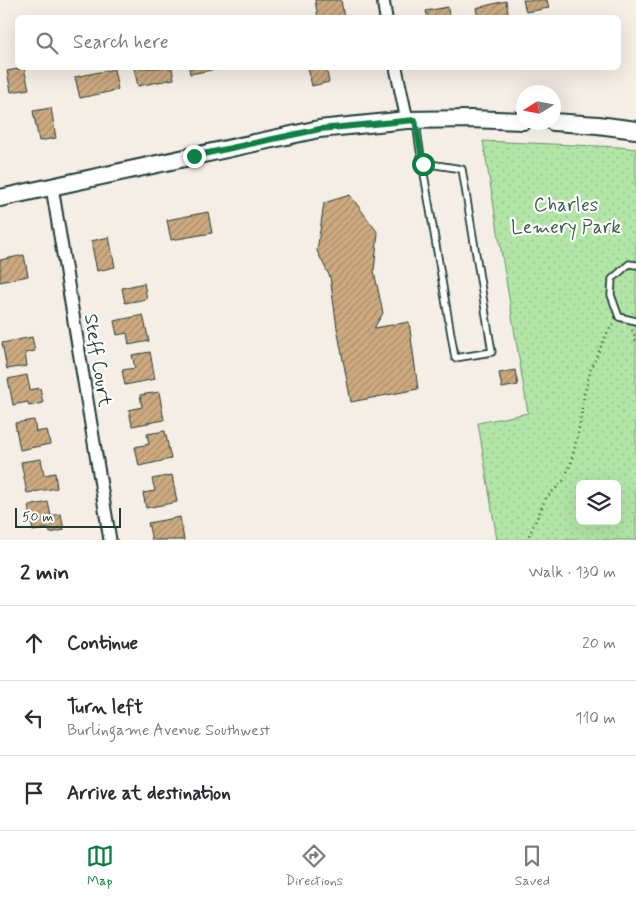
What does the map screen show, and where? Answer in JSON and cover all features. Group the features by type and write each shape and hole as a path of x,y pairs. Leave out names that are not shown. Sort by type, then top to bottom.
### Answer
{"street":[{"path":"383,0 386,15"},
{"path":"397,70 411,120"},
{"path":"0,198 320,129 411,120 516,121"},
{"path":"561,122 598,124 636,130"},
{"name":"Steff Court","path":"52,186 110,540"}],"lane":[{"path":"411,120 423,164 455,358 492,352 462,169 423,164"},
{"path":"636,265 629,264 612,279 611,295 620,317 636,321"}],"path":[{"path":"527,540 546,498 563,481 571,463 591,368 608,331 620,317"}],"green space":[{"name":"Charles Lemery Park","path":"483,141 636,149 636,540 497,540 478,423 528,413"}],"building":[{"path":"315,0 341,0 344,15 318,15"},
{"path":"523,0 547,0 549,8 526,12"},
{"path":"506,1 508,15 477,15 476,8"},
{"path":"448,7 449,15 427,15 426,11"},
{"path":"24,70 29,89 11,92 7,71"},
{"path":"114,70 118,90 80,98 75,77"},
{"path":"134,70 172,70 174,79 138,86"},
{"path":"189,70 211,70 190,74"},
{"path":"308,70 326,70 329,82 312,86"},
{"path":"51,108 56,138 39,141 33,111"},
{"path":"350,195 378,233 374,271 383,313 374,328 409,322 418,389 351,402 337,328 330,277 317,251 324,203"},
{"path":"208,212 212,233 171,240 167,220"},
{"path":"109,237 115,267 97,271 91,241"},
{"path":"24,255 28,276 0,282 0,260"},
{"path":"144,283 147,299 125,303 122,288"},
{"path":"143,315 149,341 129,345 127,333 117,335 114,321"},
{"path":"32,337 35,351 25,353 27,366 7,369 2,343"},
{"path":"150,352 155,379 125,385 122,370 135,368 132,355"},
{"path":"515,370 518,385 502,388 499,373"},
{"path":"27,375 30,390 40,388 43,403 29,406 28,402 13,405 8,379"},
{"path":"159,392 164,420 132,426 129,410 142,407 140,395"},
{"path":"34,420 36,432 47,430 50,444 20,450 15,423"},
{"path":"165,431 171,459 139,466 135,447 149,444 147,434"},
{"path":"41,459 44,475 55,473 57,488 27,493 21,462"},
{"path":"172,475 177,502 146,508 143,493 155,491 152,479"},
{"path":"48,502 51,516 61,514 64,530 50,533 49,528 33,531 28,506"},
{"path":"180,517 184,540 152,540 148,523"}],"route":[{"path":"194,156 320,129 415,120 423,164"}]}
